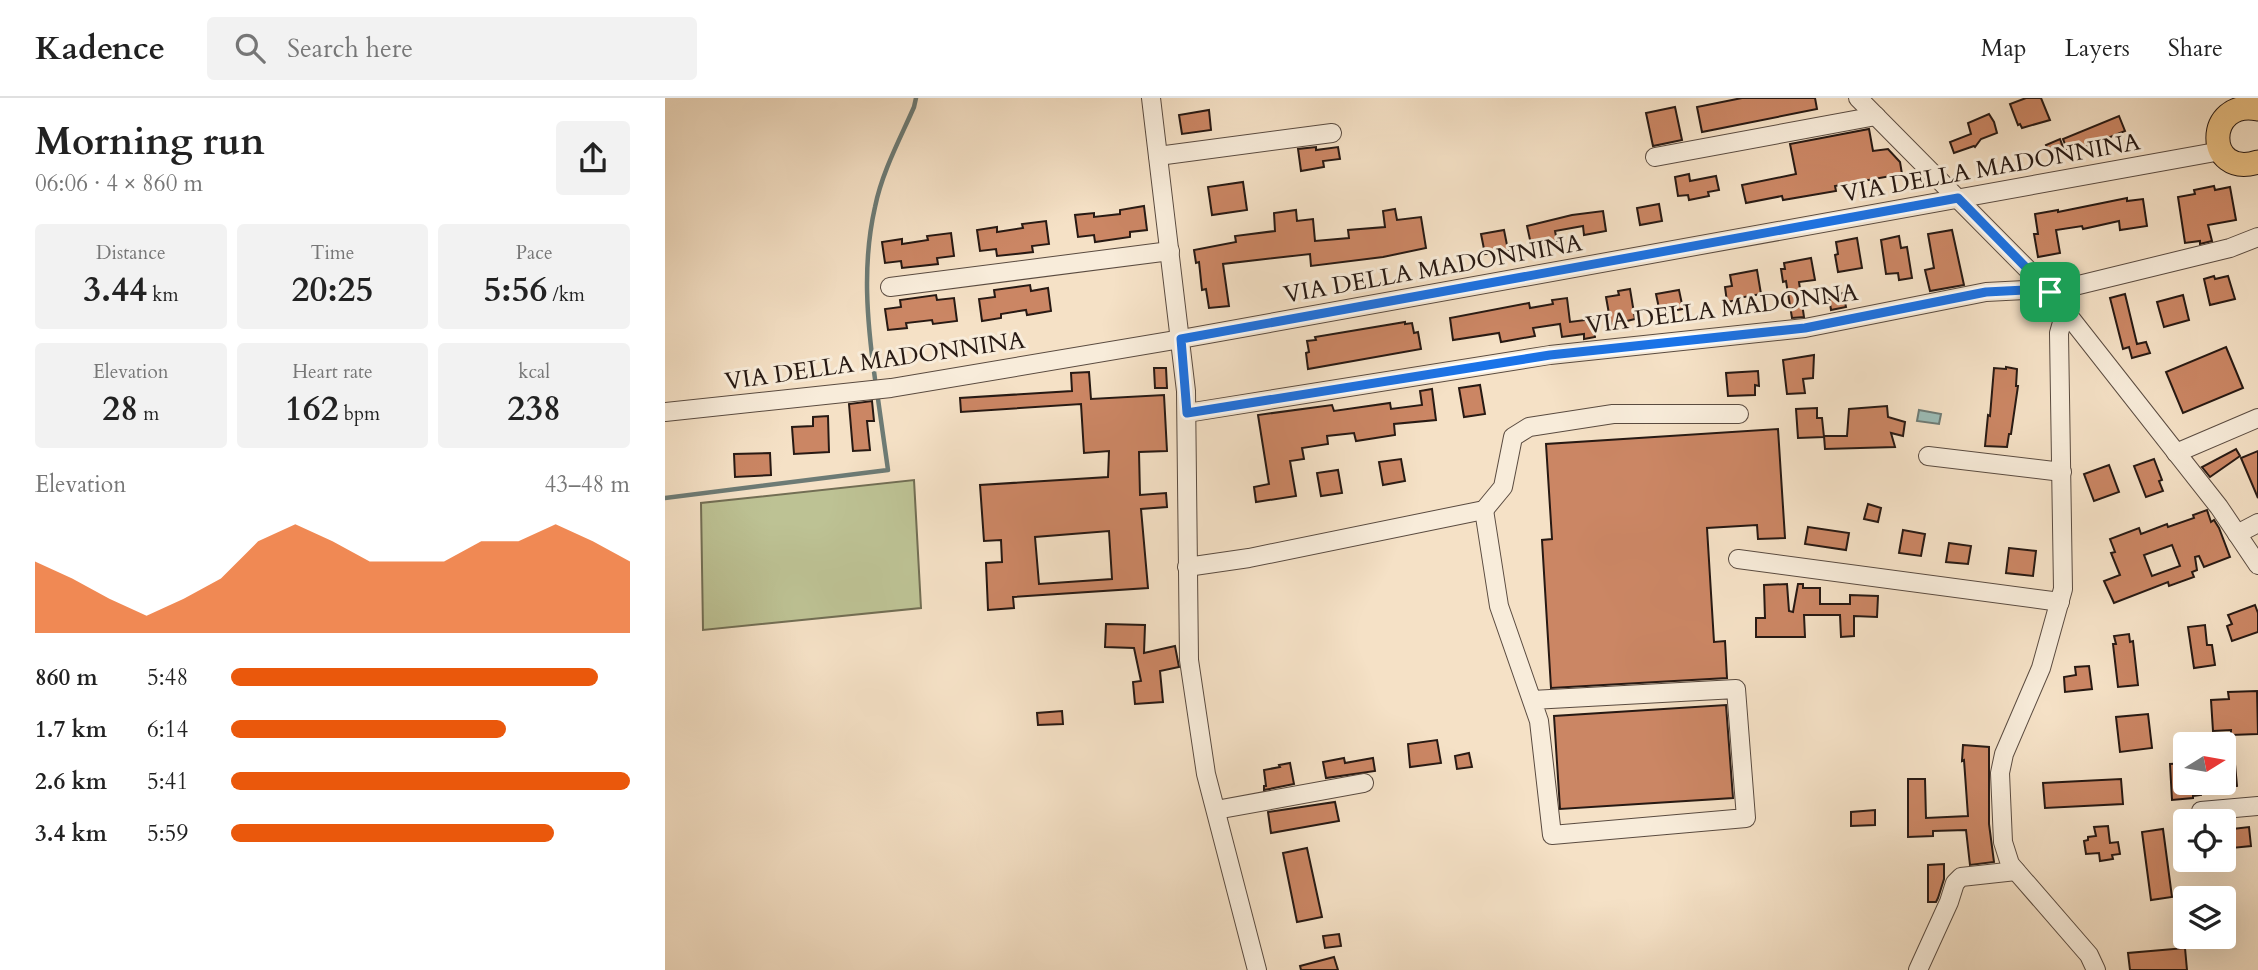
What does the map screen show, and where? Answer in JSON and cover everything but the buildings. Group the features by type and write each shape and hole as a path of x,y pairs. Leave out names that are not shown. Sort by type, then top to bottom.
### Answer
{"main road":[{"path":"2252,103 2230,111 2221,121 2215,148 2239,164 2258,162"}],"street":[{"path":"1151,98 1181,339 1187,413 1189,660 1206,774 1257,970"},
{"path":"1858,98 2054,291 2065,312 2176,453 2258,565"},
{"path":"1655,158 1876,116"},
{"path":"1158,156 1332,132"},
{"name":"VIA DELLA MADONNINA","path":"665,412 891,388 1181,339 1958,198 2215,148"},
{"name":"VIA DELLA MADONNA","path":"1187,413 1550,355 1805,328 1986,292 2054,291 2230,248 2258,237"},
{"path":"890,287 1170,251"},
{"path":"2065,312 2059,333 2063,589 2041,668 2004,754 2000,774 2003,842 2010,864 2089,955 2096,970"},
{"path":"1187,567 1249,558 1484,510 1503,487 1513,437 1529,427 1613,414 1739,414"},
{"path":"2176,453 2258,418"},
{"path":"1928,456 2062,472"},
{"path":"1484,510 1499,606 1532,701 1539,721 1552,835 1745,818 1735,689 1532,701"},
{"path":"2237,534 2258,523"},
{"path":"1738,559 2060,602"},
{"path":"1216,810 1364,783"},
{"path":"2224,809 2258,806"},
{"path":"1918,970 1955,883 1961,877 2016,870"}],"green space":[{"path":"914,480 921,608 703,630 701,503"}],"water":[{"path":"1919,410 1941,414 1939,424 1917,421"}],"waterway":[{"path":"875,379 867,293 871,228 882,181 916,98"},
{"path":"665,498 888,470 878,399"}],"route":[{"path":"1958,198 2050,292 1986,292 1805,328 1550,355 1187,413 1181,339 1958,198"}]}
